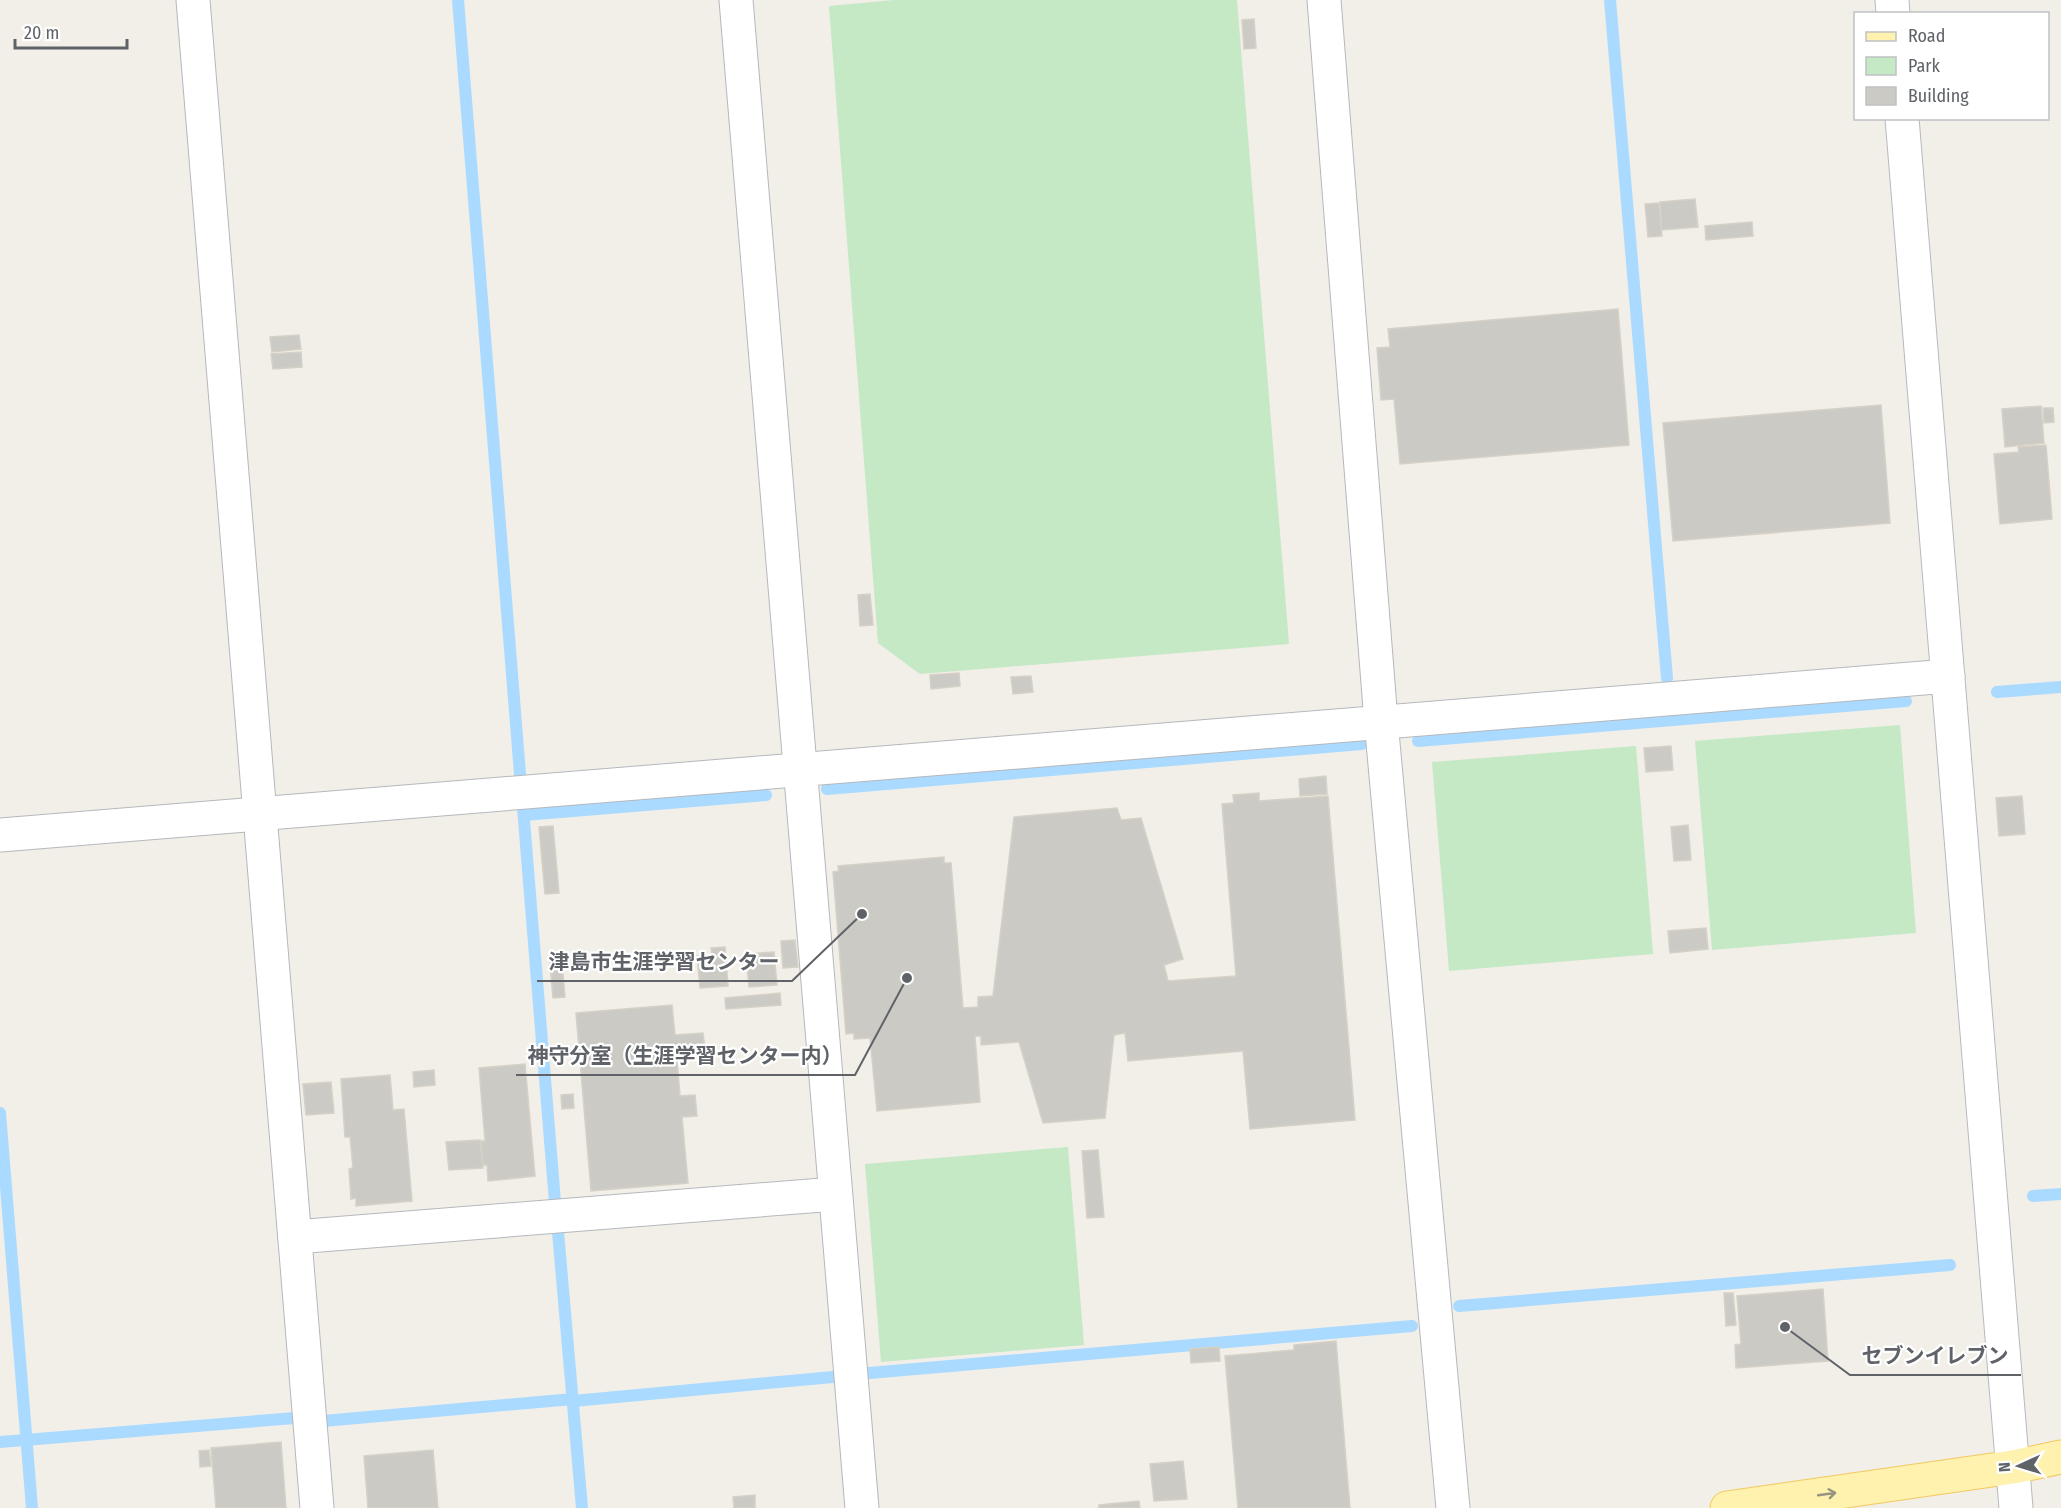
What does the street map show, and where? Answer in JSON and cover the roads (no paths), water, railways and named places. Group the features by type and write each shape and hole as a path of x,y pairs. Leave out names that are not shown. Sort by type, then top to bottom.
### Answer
{"main road":[{"path":"1727,1508 2013,1467 2061,1457"}],"street":[{"path":"193,0 317,1508"},
{"path":"736,0 862,1508"},
{"path":"1324,0 1381,722 1453,1508"},
{"path":"1902,120 2016,1508"},
{"path":"0,835 1948,676"},
{"path":"295,1237 836,1194"}],"waterway":[{"path":"458,0 520,774"},
{"path":"1610,0 1667,678"},
{"path":"1997,692 2061,687"},
{"path":"1418,741 1906,701"},
{"path":"827,789 1362,744"},
{"path":"524,815 766,795"},
{"path":"523,808 555,1202"},
{"path":"0,1113 32,1508"},
{"path":"2033,1196 2061,1194"},
{"path":"558,1232 582,1508"},
{"path":"1459,1306 1950,1265"},
{"path":"869,1373 1412,1326"},
{"path":"573,1401 833,1377"},
{"path":"323,1421 573,1399"},
{"path":"0,1442 295,1418"}],"place":[{"name":"津島市生涯学習センター","path":"862,914"},
{"name":"神守分室（生涯学習センター内）","path":"907,978"},
{"name":"セブンイレブン","path":"1785,1327"}]}
